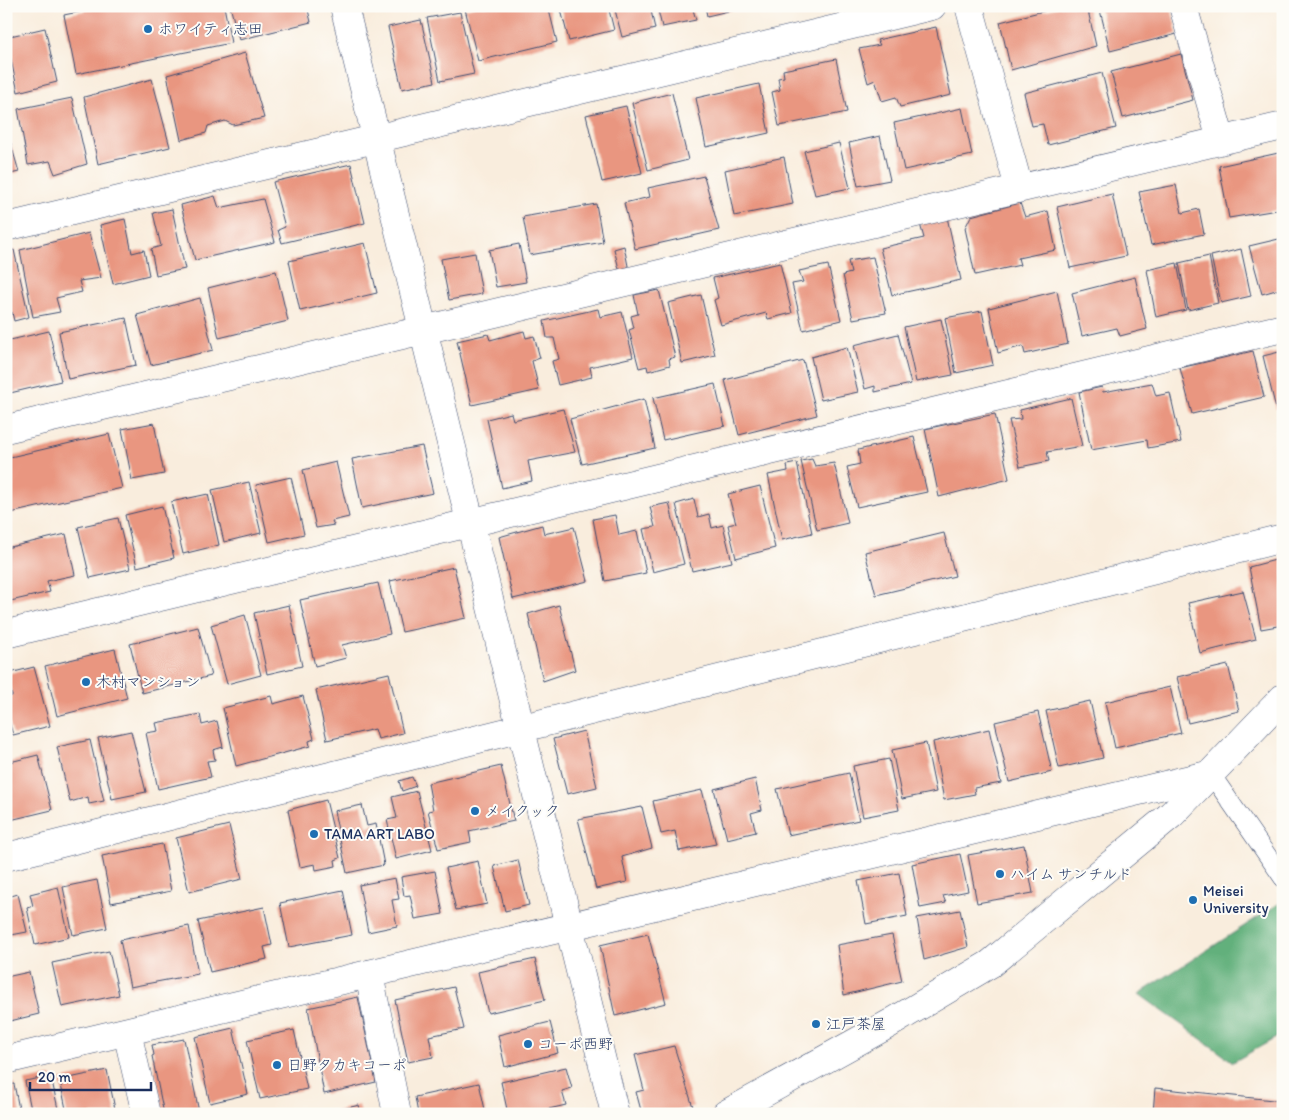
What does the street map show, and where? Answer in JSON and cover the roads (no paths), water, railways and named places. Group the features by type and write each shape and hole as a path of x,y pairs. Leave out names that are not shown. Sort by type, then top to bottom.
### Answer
{"street":[{"path":"344,6 615,1114"},
{"path":"6,227 932,6"},
{"path":"969,6 1019,188"},
{"path":"1183,6 1221,140"},
{"path":"6,429 1283,126"},
{"path":"6,634 470,521 1283,328"},
{"path":"6,857 1283,538"},
{"path":"726,1114 889,1024 990,964 1172,814 1283,698"},
{"path":"6,1060 1212,774"},
{"path":"369,974 397,1114"},
{"path":"127,1032 146,1114"}],"lane":[{"path":"1212,774 1283,878"}],"place":[{"name":"ホワイティ志田","path":"148,29"},
{"name":"木村マンション","path":"86,682"},
{"name":"メイクック","path":"475,811"},
{"name":"TAMA ART LABO","path":"314,834"},
{"name":"ハイム サンチルド","path":"1000,874"},
{"name":"Meisei University","path":"1193,900"},
{"name":"江戸茶屋","path":"816,1024"},
{"name":"コーポ西野","path":"528,1044"},
{"name":"日野タカキコーポ","path":"277,1065"}]}
